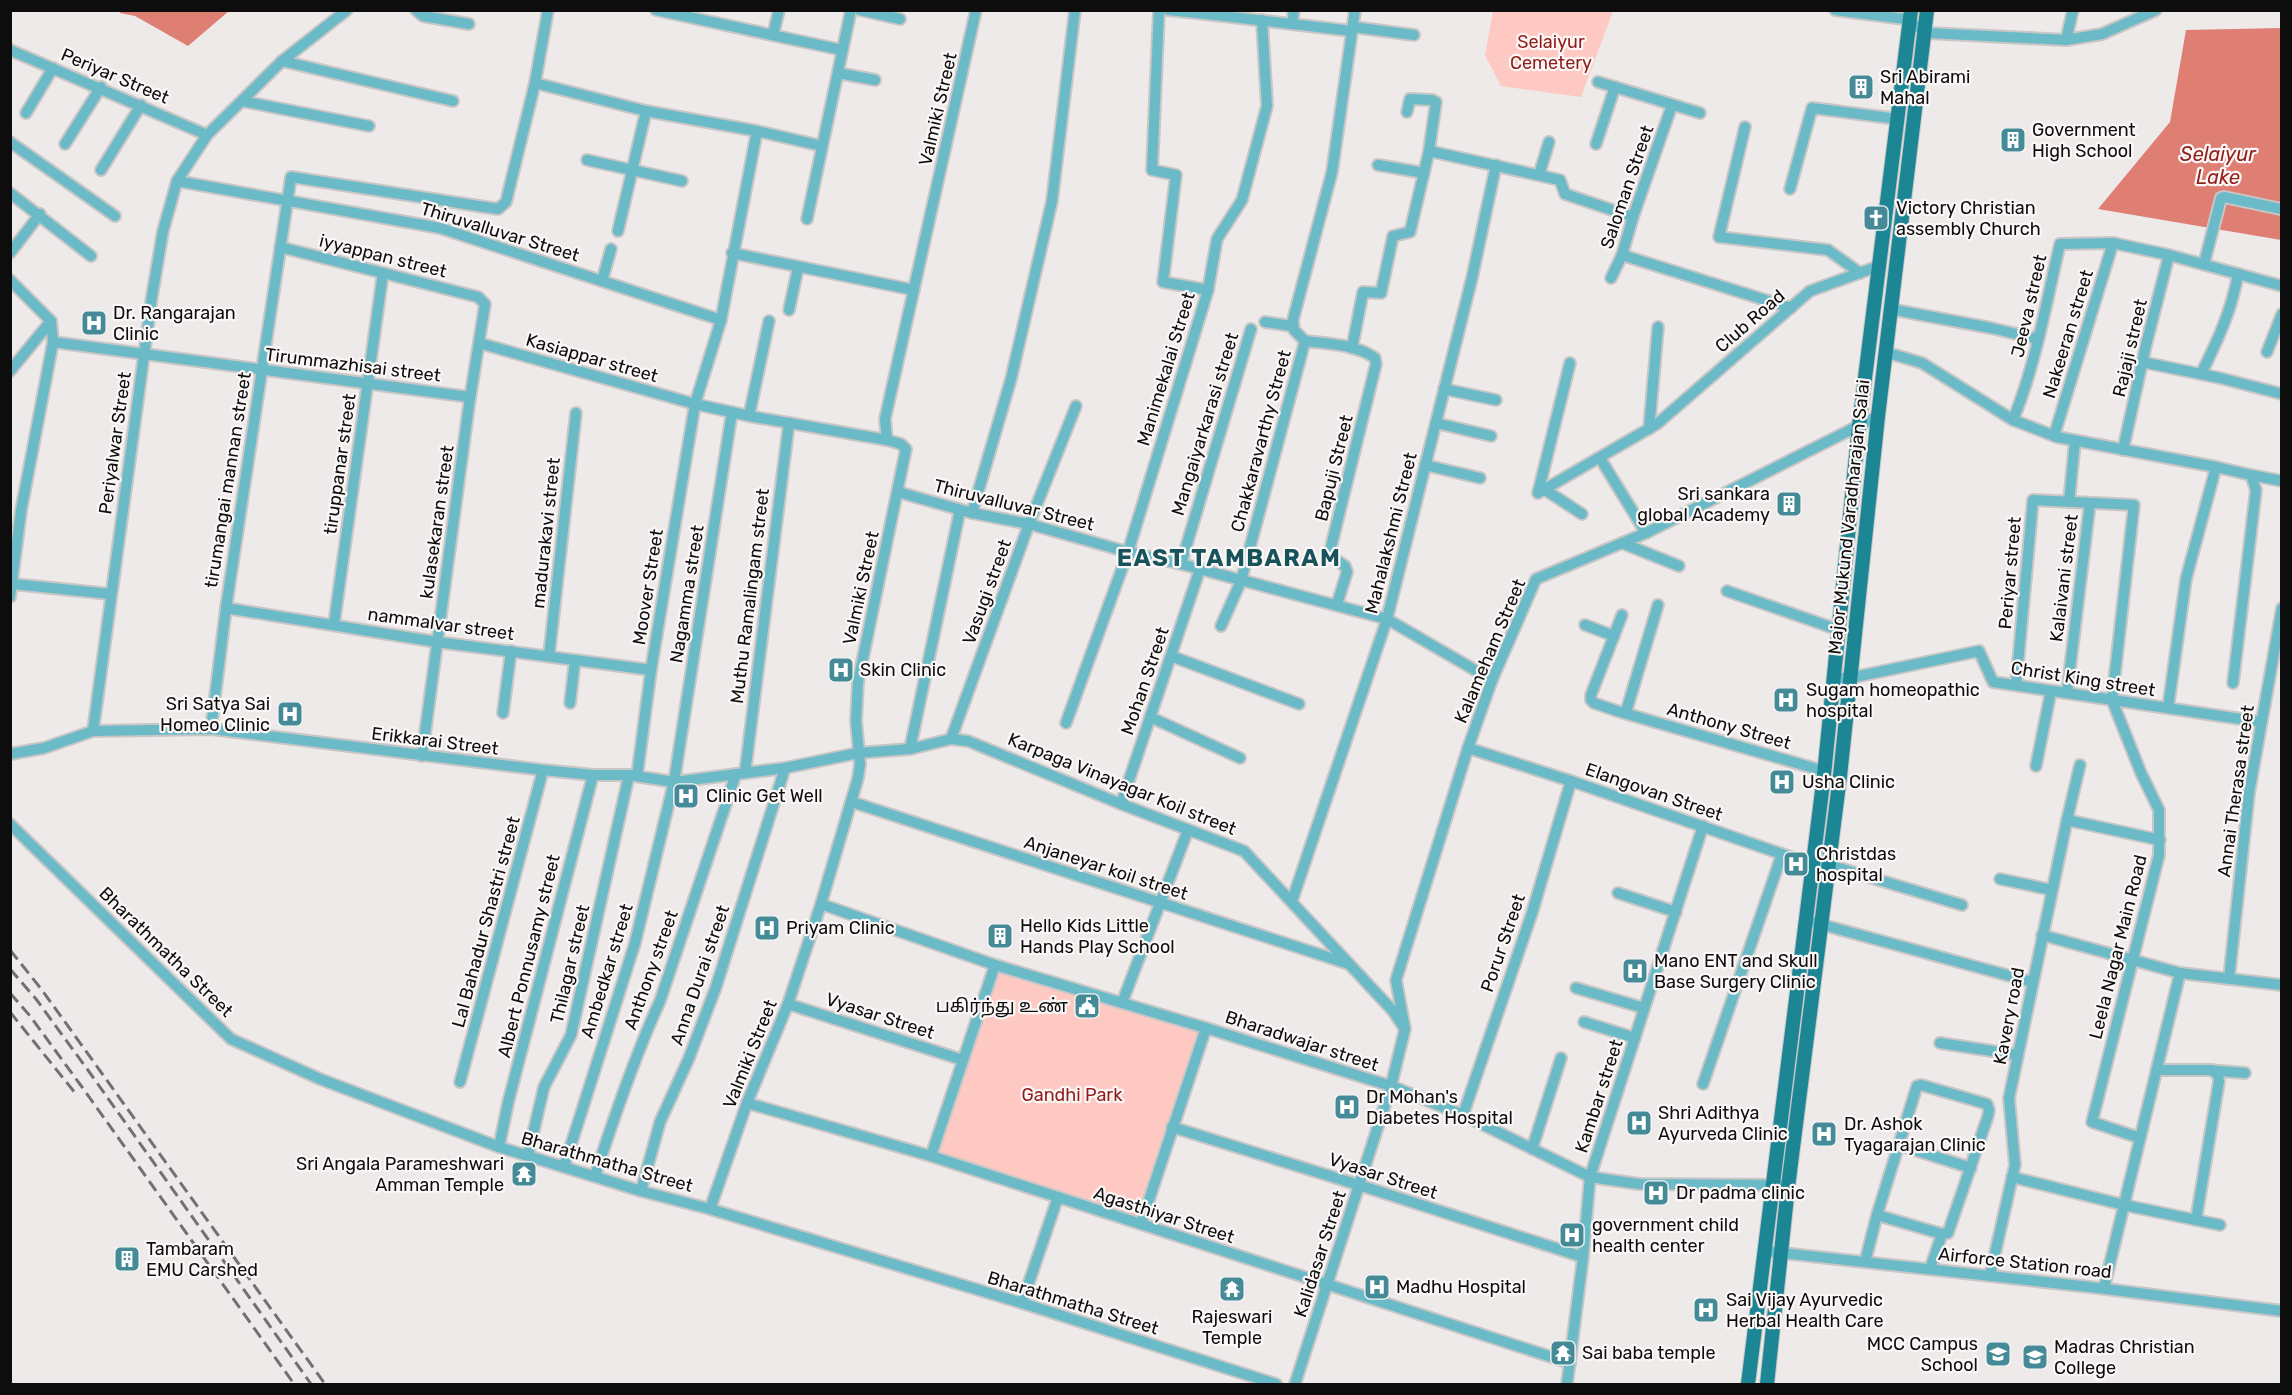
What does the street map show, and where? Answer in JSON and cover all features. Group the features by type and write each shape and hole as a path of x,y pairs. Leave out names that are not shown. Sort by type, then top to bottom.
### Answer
{"main road":[{"name":"Major Mukund Varadharajan Salai","path":"1767,1384 1780,1253 1829,867 1885,351 1927,10"},
{"name":"Major Mukund Varadharajan Salai","path":"1748,1384 1824,771 1859,426 1910,16"}],"street":[{"name":"Periyalwar Street","path":"93,731 110,594 163,231 177,181 207,135 282,61 347,10"},
{"path":"416,10 423,16 469,24"},
{"path":"548,10 535,83 646,111 757,131 822,146"},
{"path":"656,10 842,50"},
{"path":"773,35 779,10"},
{"path":"807,219 851,10"},
{"path":"860,10 900,19"},
{"name":"Valmiki Street","path":"711,1209 747,1103 788,1004 821,904 858,778 860,764 856,721 858,682 906,449 901,444 886,440 885,419 976,10"},
{"path":"972,513 1011,379 1052,201 1075,10"},
{"path":"1159,10 1152,170 1176,175 1163,282 1208,290"},
{"path":"1168,10 1206,12 1292,24 1414,35"},
{"path":"1292,24 1294,10"},
{"name":"Chakkaravarthy Street","path":"1221,626 1241,581 1305,341 1292,327 1332,172 1355,10"},
{"path":"1835,10 1910,16 1924,32 1928,33 2066,40 2102,34 2152,12"},
{"path":"2066,40 2073,10"},
{"name":"Manimekalai Street","path":"1066,723 1128,552 1208,290 1217,239 1242,200 1267,106 1262,20"},
{"name":"Periyar Street","path":"10,50 207,135"},
{"path":"282,61 453,101"},
{"path":"26,113 53,68"},
{"path":"838,73 875,80"},
{"path":"1598,82 1700,113"},
{"name":"tirumangai mannan street","path":"211,729 226,608 291,177 498,209 506,202 535,83"},
{"path":"65,144 100,87"},
{"path":"1596,144 1615,87"},
{"path":"1352,348 1363,292 1382,293 1393,236 1410,232 1424,173 1437,109 1435,101 1412,99 1409,101 1407,112"},
{"path":"242,100 369,126"},
{"path":"101,170 141,105"},
{"name":"Saloman Street","path":"1611,278 1622,255 1633,216 1672,105"},
{"path":"1790,189 1812,108 1898,119"},
{"path":"618,231 646,111"},
{"path":"1745,127 1719,237 1828,250 1860,273"},
{"path":"695,404 721,320 757,131"},
{"path":"10,141 115,216"},
{"path":"1539,176 1550,142"},
{"path":"1429,150 1560,180 1565,194 1633,216"},
{"path":"587,160 682,181"},
{"path":"1378,165 1424,173"},
{"name":"Mahalakshmi Street","path":"1292,901 1387,619 1472,278 1496,165"},
{"name":"Thiruvalluvar Street","path":"177,181 440,228 721,320"},
{"path":"10,193 40,214 91,256"},
{"path":"2204,264 2221,198 2281,209"},
{"path":"10,252 40,214"},
{"name":"Jeeva street","path":"2013,420 2024,392 2060,244 2113,243 2169,255 2282,286"},
{"name":"Nakeeran street","path":"2054,436 2113,243"},
{"name":"iyyappan street","path":"279,247 478,297"},
{"path":"602,280 611,249"},
{"path":"732,254 914,290"},
{"path":"1622,255 1791,308"},
{"name":"Rajaji street","path":"2123,450 2169,255"},
{"name":"Club Road","path":"1541,491 1653,426 1810,291 1879,266"},
{"path":"789,310 798,268"},
{"name":"tiruppanar street","path":"334,624 382,273"},
{"path":"2201,374 2217,343 2238,274"},
{"path":"10,280 51,321 53,342 16,510 10,597"},
{"name":"kulasekaran street","path":"422,756 470,397 485,304 478,297"},
{"path":"1890,309 1991,327 2038,339"},
{"path":"2267,351 2282,314"},
{"path":"10,371 51,321"},
{"path":"749,416 769,321"},
{"name":"Mangaiyarkarasi street","path":"1265,321 1292,327"},
{"path":"1653,426 1658,327"},
{"name":"Mangaiyarkarasi street","path":"1181,564 1251,329"},
{"name":"Bapuji Street","path":"1305,341 1352,348 1369,354 1375,358 1376,364 1331,547 1336,561 1345,566 1347,572 1337,604"},
{"name":"Tirummazhisai street","path":"53,342 470,397"},
{"name":"Kasiappar street","path":"479,343 695,404 886,440"},
{"path":"1885,351 1922,363 2013,420 2054,436 2282,481"},
{"path":"2142,362 2282,394"},
{"path":"1570,363 1541,491 1582,514"},
{"path":"1444,389 1496,399"},
{"name":"Moover Street","path":"633,775 695,404"},
{"name":"Vasugi street","path":"951,740 1029,524 1076,406"},
{"name":"Nagamma street","path":"674,782 732,412"},
{"name":"madurakavi street","path":"549,656 576,413"},
{"name":"Kalameham Street","path":"1405,1029 1396,980 1468,748 1492,680 1536,579 1646,533 1878,416"},
{"name":"Muthu Ramalingam street","path":"740,773 789,423"},
{"path":"1436,423 1491,436"},
{"path":"2075,441 2068,501 2134,505 2112,700"},
{"path":"1600,458 1646,533"},
{"path":"1425,465 1479,478"},
{"path":"2168,708 2186,579 2216,467"},
{"path":"2233,683 2255,504 2255,483 2251,475"},
{"name":"Thiruvalluvar Street","path":"898,492 972,513 1029,524 1387,619 1492,680"},
{"name":"Periyar street","path":"2016,685 2033,500 2068,501"},
{"name":"Kalaivani street","path":"2067,693 2090,502"},
{"path":"910,749 960,510"},
{"path":"1622,543 1679,566"},
{"name":"Mohan Street","path":"1121,804 1200,569"},
{"path":"12,584 110,594"},
{"path":"1727,591 1839,630"},
{"path":"1626,712 1658,605"},
{"name":"nammalvar street","path":"226,608 437,642 651,670"},
{"name":"Annai Therasa street","path":"2229,979 2249,793 2282,608"},
{"path":"1585,625 1614,636 1622,615"},
{"name":"Anthony Street","path":"1614,636 1591,695 1594,703 1824,771"},
{"path":"503,713 511,651"},
{"name":"Christ King street","path":"1850,678 1979,651 1993,682 2261,722"},
{"path":"1171,656 1299,704"},
{"path":"570,703 576,660"},
{"path":"1834,678 1850,678"},
{"path":"2036,766 2052,691"},
{"name":"Leela Nagar Main Road","path":"2112,700 2141,773 2159,810 2160,840 2159,855 2092,1122 2140,1138"},
{"path":"1150,717 1240,758"},
{"name":"Erikkarai Street","path":"10,754 44,748 93,731 211,729 543,770 593,775 633,775 674,782 785,768 858,753"},
{"name":"Karpaga Vinayagar Koil street","path":"858,753 910,749 951,740 968,741 985,746 1121,804 1244,851 1393,1011 1405,1029"},
{"name":"Elangovan Street","path":"1468,748 1571,781 1812,865 1829,867 1962,905"},
{"name":"Kavery road","path":"1990,1276 2014,1164 2009,1098 2080,765"},
{"name":"Anna Durai street","path":"641,1191 660,1122 716,987 785,768"},
{"name":"Lal Bahadur Shastri street","path":"460,1082 543,770"},
{"name":"Anthony street","path":"595,1176 618,1103 667,983 740,773"},
{"name":"Albert Ponnusamy street","path":"499,1147 511,1091 593,775"},
{"name":"Thilagar street","path":"528,1155 544,1087 571,1035 633,775"},
{"name":"Porur Street","path":"1463,1115 1532,913 1571,781"},
{"name":"Ambedkar street","path":"564,1167 635,943 674,782"},
{"name":"Anjaneyar koil street","path":"852,802 1349,964"},
{"path":"2067,820 2160,840"},
{"name":"Bharathmatha Street","path":"10,824 231,1039 355,1094 499,1147 641,1191 711,1209 1276,1384"},
{"name":"Kambar street","path":"1567,1384 1583,1257 1590,1177 1703,826"},
{"path":"1122,1003 1188,830"},
{"path":"1703,1084 1782,854"},
{"path":"2000,879 2052,890"},
{"path":"1618,893 1676,912"},
{"name":"Bharadwajar street","path":"821,904 995,965 1392,1086 1463,1115 1590,1177 1639,1184 1773,1183 1789,1185"},
{"path":"1805,920 2032,982"},
{"path":"2042,935 2180,973 2282,985"},
{"path":"931,1156 995,965"},
{"path":"2104,1288 2180,973"},
{"path":"1576,988 1644,1008"},
{"name":"Vyasar Street","path":"788,1004 963,1060"},
{"path":"1584,1022 1635,1038"},
{"path":"1142,1224 1206,1028"},
{"name":"Kalidasar Street","path":"1295,1384 1392,1086 1405,1029"},
{"path":"1940,1043 2018,1055"},
{"path":"1532,1149 1561,1058"},
{"path":"2157,1070 2212,1070 2245,1073"},
{"path":"2196,1220 2219,1081 2218,1075 2212,1070"},
{"path":"1865,1262 1877,1215 1917,1086 1921,1085 1987,1104 1989,1110 1948,1233 1942,1234 1877,1215"},
{"name":"Agasthiyar Street","path":"747,1103 931,1156 1570,1363"},
{"name":"Vyasar Street","path":"1172,1127 1583,1257"},
{"path":"1899,1145 1971,1168"},
{"path":"2012,1177 2124,1205 2220,1225"},
{"path":"1022,1304 1058,1197"},
{"path":"1930,1269 1942,1234"},
{"name":"Airforce Station road","path":"1764,1251 2104,1288 2282,1311"}],"green space":[{"name":"Selaiyur Cemetery","path":"1493,11 1613,11 1581,97 1501,86 1485,55"},
{"name":"Gandhi Park","path":"994,968 1206,1028 1141,1224 936,1158"}],"water":[{"path":"119,11 229,11 188,46 135,16"},
{"name":"Selaiyur Lake","path":"2281,28 2281,240 2098,209 2170,122 2186,30"}],"railway":[{"path":"10,950 42,990 325,1384"},
{"path":"10,969 36,999 90,1073 311,1384"},
{"path":"10,993 30,1016 82,1087 294,1384"},
{"path":"10,1012 76,1094"}],"place":[{"name":"Sri Abirami Mahal","path":"1861,87"},
{"name":"Government High School","path":"2013,140"},
{"name":"Victory Christian assembly Church","path":"1876,218"},
{"name":"Dr. Rangarajan Clinic","path":"94,323"},
{"name":"Sri sankara global Academy","path":"1789,504"},
{"name":"Skin Clinic","path":"841,670"},
{"name":"Sugam homeopathic hospital","path":"1786,700"},
{"name":"Sri Satya Sai Homeo Clinic","path":"290,714"},
{"name":"Usha Clinic","path":"1782,782"},
{"name":"Clinic Get Well","path":"686,796"},
{"name":"Christdas hospital","path":"1796,864"},
{"name":"Priyam Clinic","path":"767,928"},
{"name":"Hello Kids Little Hands Play School","path":"1000,936"},
{"name":"Mano ENT and Skull Base Surgery Clinic","path":"1635,971"},
{"name":"பகிர்ந்து உண்","path":"1087,1006"},
{"name":"Dr Mohan's Diabetes Hospital","path":"1347,1107"},
{"name":"Shri Adithya Ayurveda Clinic","path":"1639,1123"},
{"name":"Dr. Ashok Tyagarajan Clinic","path":"1824,1134"},
{"name":"Sri Angala Parameshwari Amman Temple","path":"524,1174"},
{"name":"Dr padma clinic","path":"1656,1193"},
{"name":"government child health center","path":"1572,1235"},
{"name":"Tambaram EMU Carshed","path":"127,1259"},
{"name":"Madhu Hospital","path":"1377,1287"},
{"name":"Rajeswari Temple","path":"1232,1289"},
{"name":"Sai Vijay Ayurvedic Herbal Health Care","path":"1706,1310"},
{"name":"Sai baba temple","path":"1563,1353"},
{"name":"MCC Campus School","path":"1998,1354"},
{"name":"Madras Christian College","path":"2035,1357"}],"district":[{"name":"EAST TAMBARAM","path":"1229,558"}]}
